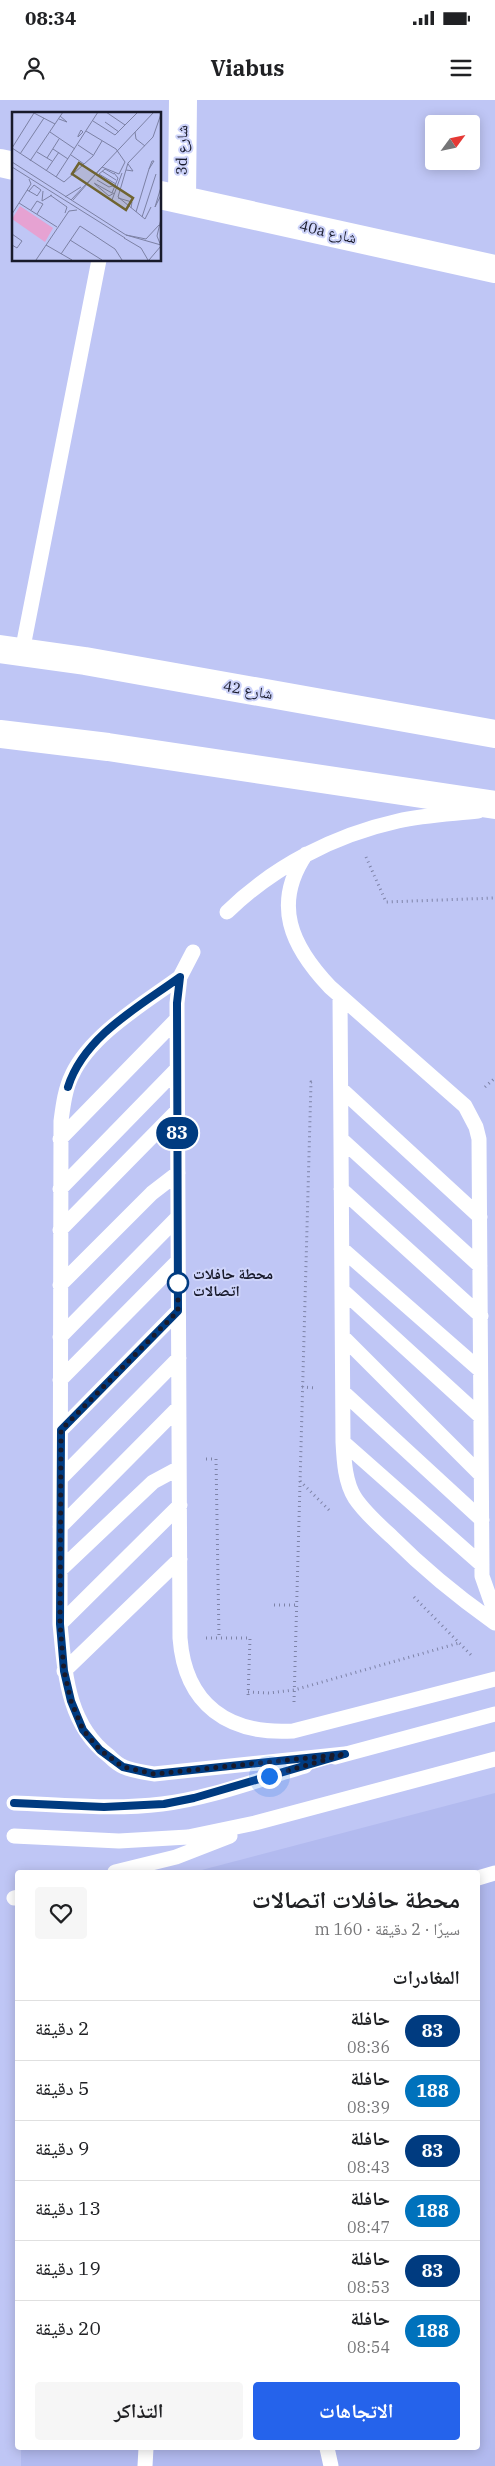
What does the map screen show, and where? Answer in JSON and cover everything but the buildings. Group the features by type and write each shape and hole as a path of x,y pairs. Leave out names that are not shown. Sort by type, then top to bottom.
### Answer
{"street":[{"name":"3d شارع","path":"171,197 182,100"},
{"name":"40a شارع","path":"171,197 495,269"},
{"name":"شارع 42","path":"11,650 495,734"},
{"path":"0,734 108,747 495,805"}],"lane":[{"path":"11,650 99,261"},
{"path":"228,912 255,887 306,854 356,832 398,821 495,809"},
{"path":"306,854 290,885 288,902 289,920 298,945 314,970 340,996 451,1092 471,1116 479,1138 482,1565 485,1588 495,1613"},
{"path":"193,952 180,977 177,1019 177,1110 181,1655 194,1687 204,1701 232,1722 247,1729 270,1733 293,1731 495,1679"},
{"path":"180,977 119,1021 85,1056 72,1075 64,1099 60,1139 60,1624 64,1671 71,1701 83,1730 100,1750 123,1767 154,1774 345,1754"},
{"path":"340,996 343,1442 348,1482 355,1497 366,1512 443,1585 495,1623"},
{"path":"60,1139 177,1019"},
{"path":"60,1189 177,1069"},
{"path":"341,1087 480,1216"},
{"path":"60,1230 177,1110"},
{"path":"341,1139 480,1266"},
{"path":"60,1286 152,1192 178,1173"},
{"path":"341,1189 481,1316"},
{"path":"60,1337 178,1217"},
{"path":"342,1249 480,1370"},
{"path":"60,1380 178,1261"},
{"path":"342,1290 481,1417"},
{"path":"61,1430 178,1311"},
{"path":"343,1337 481,1475"},
{"path":"61,1478 179,1358"},
{"path":"343,1392 482,1520"},
{"path":"60,1526 179,1407"},
{"path":"343,1442 482,1565"},
{"path":"60,1570 153,1482 179,1463"},
{"path":"60,1624 180,1505"},
{"path":"64,1671 180,1559"},
{"path":"14,1803 104,1807 164,1804 194,1798 345,1754 495,1714"},
{"path":"14,1836 119,1841 154,1840 222,1832 495,1759"},
{"path":"122,1870 203,1848 255,1823"},
{"path":"480,1877 495,1873"},
{"path":"145,2466 146,2450"},
{"path":"327,2450 331,2466"}],"path":[{"path":"356,832 386,902 495,898"},
{"path":"293,1731 311,1082 341,1087"},
{"path":"179,1463 216,1459 219,1638"},
{"path":"274,1605 296,1605"},
{"path":"248,1692 269,1693 294,1690 460,1643"}],"shaded area":[{"path":"495,1793 495,2466 21,2466 21,2450 480,2450 480,1870 202,1870"}],"bus line":[{"name":"83","path":"14,1803 104,1807 164,1804 194,1798 345,1754 154,1774 123,1767 100,1750 83,1730 71,1701 64,1671 60,1624 61,1430 178,1311 177,1003 180,977 119,1021 101,1038 72,1075 68,1087"}],"place":[{"name":"محطة حافلات اتصالات","path":"178,1283"}],"route":[{"path":"178,1283 178,1278 178,1311 61,1430 60,1624 64,1671 71,1701 83,1730 100,1750 123,1767 154,1774 345,1754 269,1776"}]}
